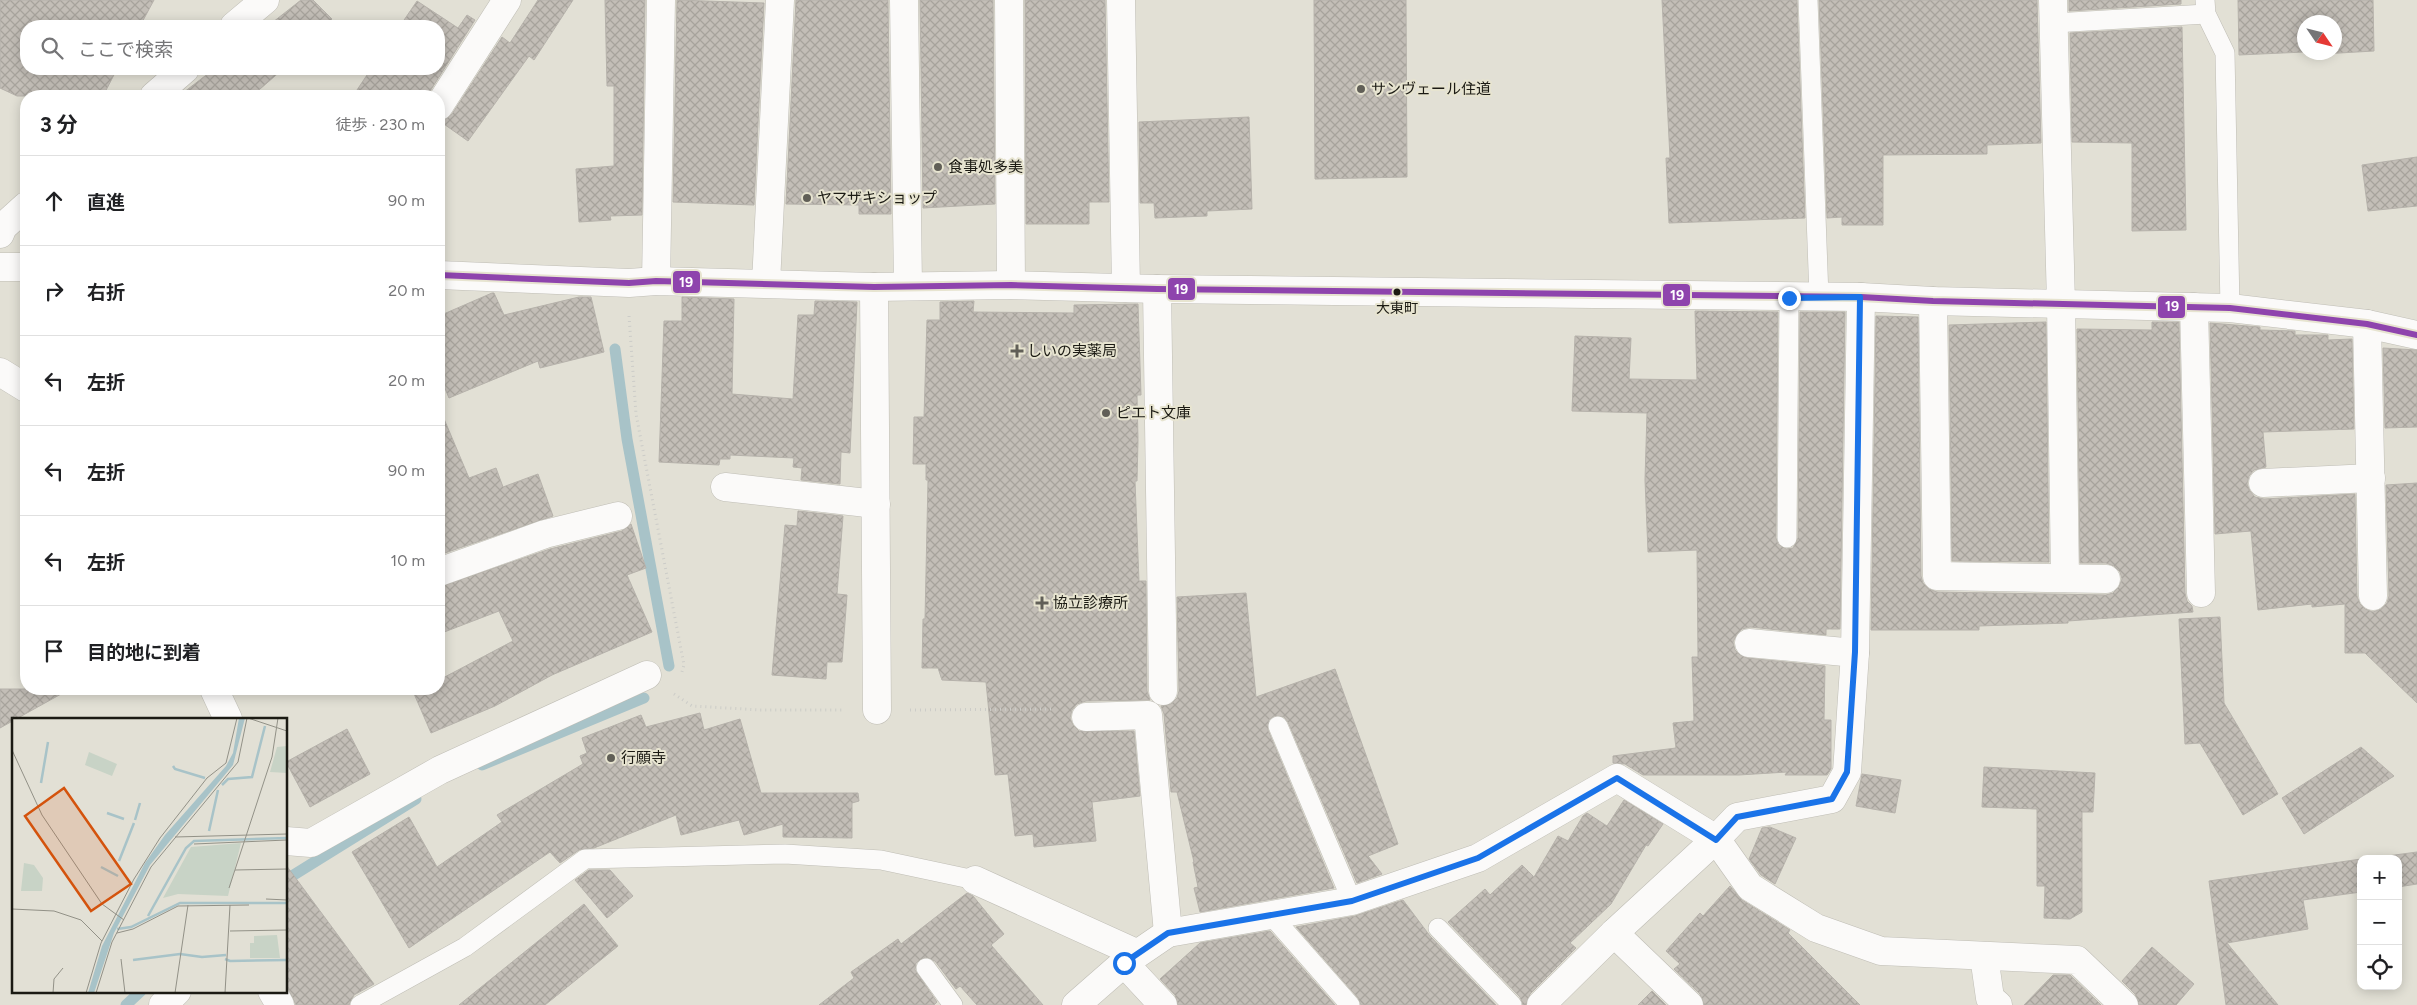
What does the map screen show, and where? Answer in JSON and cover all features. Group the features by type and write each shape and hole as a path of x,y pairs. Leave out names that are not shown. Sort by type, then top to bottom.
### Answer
{"street":[{"path":"241,20 265,0"},
{"path":"445,97 507,0"},
{"path":"656,281 661,0"},
{"path":"766,283 780,0"},
{"path":"904,0 908,286"},
{"path":"1009,0 1011,285"},
{"path":"1121,0 1126,288"},
{"path":"2053,12 2061,304 2065,578"},
{"path":"161,90 178,75"},
{"path":"0,234 3,227 20,211"},
{"path":"0,267 20,267"},
{"path":"445,275 629,283 656,281 874,287 1011,285 1157,289 1789,298 1860,297 1933,301 2230,308 2368,324 2417,335"},
{"path":"874,287 877,710"},
{"path":"1157,289 1163,691"},
{"path":"1541,1005 1614,933 1716,840 1737,817 1832,799 1847,772 1855,652 1860,297"},
{"path":"1933,301 1937,576 2106,579"},
{"path":"2194,307 2201,593"},
{"path":"2368,324 2373,596"},
{"path":"0,372 20,384"},
{"path":"2263,483 2371,478"},
{"path":"725,487 876,504"},
{"path":"445,570 545,534 618,516"},
{"path":"1749,643 1855,652"},
{"path":"288,840 311,843 440,770 647,675"},
{"path":"217,695 228,718"},
{"path":"1086,716 1148,715 1168,933"},
{"path":"1076,1005 1130,958 1168,933 1352,901 1478,858 1617,778 1716,840 1750,887 1816,928 1881,951 2076,960 2124,1005"},
{"path":"975,880 1130,958 1163,1005"},
{"path":"1614,933 1689,1005"},
{"path":"1984,956 1990,998 1998,1005"},
{"path":"163,1005 176,992"},
{"path":"273,992 280,1005"}],"lane":[{"path":"1808,0 1819,297"},
{"path":"2053,12 2206,7 2225,53 2230,308"},
{"path":"1787,538 1789,298"},
{"path":"1278,726 1352,901"},
{"path":"360,1005 465,947 584,859 784,854 881,860 975,880"},
{"path":"1271,915 1350,1005"},
{"path":"1438,928 1512,1005"},
{"path":"926,968 953,1005"}],"path":[{"path":"629,283 636,414 684,665 680,674"}],"building":[{"path":"0,0 154,0 143,20 20,20 20,75 114,75 106,90 20,90 20,96 17,96 0,88"},
{"path":"301,0 313,0 332,19 331,20 276,20"},
{"path":"538,0 573,0 534,60 529,56 468,141 445,125 445,119 452,114 502,37 510,43"},
{"path":"605,0 645,0 642,215 610,216 611,220 579,222 576,169 614,166 614,86 607,86"},
{"path":"677,0 764,3 754,205 673,202"},
{"path":"796,0 888,0 891,214 859,214 859,205 786,204"},
{"path":"920,0 993,0 995,204 923,208"},
{"path":"1025,0 1105,0 1109,202 1089,202 1089,224 1026,224"},
{"name":"サンヴェール住道","path":"1314,0 1406,0 1407,177 1315,179"},
{"path":"1662,0 1797,0 1805,218 1669,223 1666,158 1670,158"},
{"path":"1819,0 2037,0 2041,143 1987,145 1987,154 1883,155 1883,225 1842,225 1842,217 1827,218"},
{"path":"2069,0 2181,0 2181,4 2069,11"},
{"path":"2238,0 2373,0 2374,51 2342,53 2342,15 2297,15 2297,52 2239,55"},
{"path":"417,1 458,28 467,15 475,20 445,68 445,20 404,20"},
{"path":"2182,27 2186,230 2132,231 2132,143 2072,142 2070,33"},
{"path":"206,75 276,75 259,90 187,90"},
{"path":"367,75 440,75 431,90 357,90"},
{"path":"1249,117 1252,209 1207,211 1207,216 1155,218 1154,203 1140,203 1139,122"},
{"path":"2417,157 2417,206 2368,211 2362,165"},
{"path":"492,293 494,293 504,315 579,297 591,297 604,352 540,368 538,361 449,398 445,388 445,313"},
{"path":"682,297 734,299 732,394 793,399 798,315 814,315 815,301 857,302 850,453 841,452 840,484 801,480 802,468 793,467 794,458 730,455 730,459 720,459 719,465 659,462 664,321 682,321"},
{"path":"974,301 973,312 1074,313 1074,305 1138,304 1141,395 1137,395 1138,440 1137,481 1135,481 1139,581 1146,581 1147,691 1150,700 1086,701 1077,704 1072,710 1070,718 1073,725 1079,731 1134,731 1140,796 1092,802 1096,841 1034,847 1033,834 1015,836 1008,774 995,775 986,682 942,680 938,668 922,668 928,480 926,480 926,464 913,464 914,417 924,417 927,320 940,320 940,302"},
{"path":"1695,311 1778,312 1776,538 1778,544 1786,549 1793,548 1798,538 1800,312 1845,312 1840,629 1826,629 1826,635 1750,627 1742,629 1733,642 1735,650 1747,658 1825,666 1824,720 1831,720 1831,769 1827,775 1785,775 1787,772 1739,775 1643,775 1625,764 1613,763 1613,756 1676,748 1673,723 1694,721 1692,657 1698,657 1697,550 1648,552 1645,480 1647,413 1572,411 1575,336 1631,338 1629,379 1697,380"},
{"path":"1876,316 1918,317 1921,576 1923,583 1929,589 1937,592 2106,595 2113,593 2119,587 2122,579 2120,572 2114,566 2106,563 2080,563 2077,329 2152,330 2152,322 2179,322 2185,593 2193,612 2068,621 2068,623 1979,626 1979,630 1871,630"},
{"path":"2046,322 2049,562 1952,561 1949,325"},
{"path":"2210,323 2260,327 2260,330 2295,331 2295,335 2328,335 2328,340 2352,339 2354,429 2263,432 2266,467 2254,470 2249,476 2247,484 2255,497 2264,499 2355,494 2357,596 2360,604 2365,609 2373,612 2381,609 2387,603 2389,596 2386,485 2417,483 2417,703 2365,653 2345,653 2345,604 2312,607 2312,604 2258,610 2251,531 2215,534"},
{"path":"2383,348 2417,350 2417,427 2385,428"},
{"path":"445,421 469,478 496,468 503,487 538,474 553,516 445,553"},
{"path":"798,511 843,516 837,594 847,595 842,662 827,662 826,679 772,675 785,525 797,526"},
{"path":"631,524 646,568 627,575 652,632 552,675 495,706 431,733 415,695 445,695 445,677 513,641 499,611 445,632 445,585 550,549 622,531"},
{"path":"1246,593 1256,697 1335,669 1398,844 1368,856 1382,874 1357,883 1288,722 1284,717 1274,716 1269,720 1268,730 1334,888 1200,912 1194,888 1198,887 1194,862 1177,792 1171,792 1164,714 1161,706 1171,704 1177,698 1179,691 1177,597"},
{"path":"2220,617 2224,703 2278,794 2243,815 2200,743 2185,744 2179,619"},
{"path":"0,689 20,689 20,695 59,695 18,718 12,718 12,721 0,728"},
{"path":"700,713 704,730 740,719 761,793 858,793 859,801 852,803 852,838 783,837 783,824 744,835 739,820 681,835 676,815 594,848 579,850 560,863 550,852 409,948 352,852 409,817 437,867 502,822 497,815 583,764 580,756 587,753 582,738 641,715 646,727"},
{"path":"347,729 370,774 310,807 288,766 288,761"},
{"path":"2361,747 2394,776 2304,834 2282,798"},
{"path":"1984,767 2095,773 2093,812 2082,812 2082,912 2070,919 2044,918 2045,886 2037,886 2037,809 1982,807"},
{"path":"1862,774 1901,780 1895,813 1856,806"},
{"path":"1624,800 1663,824 1648,846 1646,845 1611,904 1570,943 1576,948 1530,994 1526,1005 1523,1005 1520,997 1448,922 1485,889 1490,895 1522,865 1534,877 1558,836 1568,841 1583,816 1587,813 1607,826"},
{"path":"1770,827 1796,838 1775,884 1761,875 1749,859 1762,828"},
{"path":"2417,852 2417,884 2402,886 2402,855 2395,855"},
{"path":"2357,860 2357,893 2303,900 2308,929 2227,943 2278,1005 2226,1005 2209,881"},
{"path":"288,868 374,984 354,995 349,1005 296,1005 288,988"},
{"path":"589,870 610,870 633,896 607,918 575,880"},
{"path":"1730,886 1742,900 1790,930 1788,933 1860,1005 1704,1005 1700,994 1674,969 1680,964 1666,951 1700,913 1703,916"},
{"path":"967,893 973,896 1004,934 991,945 1043,1005 977,1005 960,986 956,989 935,961 925,957 916,963 915,970 937,1002 934,1005 819,1005 854,978 851,972 898,939 901,944"},
{"path":"1403,900 1430,936 1496,1005 1361,1005 1358,998 1296,927 1355,916"},
{"path":"584,904 618,946 545,1005 459,1005"},
{"path":"1270,931 1335,1005 1178,1005 1175,995 1160,979 1200,943"},
{"path":"2152,947 2194,984 2176,1005 2139,1005 2135,994 2122,981"},
{"path":"2053,975 2070,975 2101,1005 2024,1005"},
{"path":"1652,991 1666,1005 1638,1005"}],"waterway":[{"path":"615,349 627,439 669,666"},
{"path":"482,765 644,698"},
{"path":"292,876 416,799"},
{"path":"126,1005 140,992"}],"transit line":[{"name":"19","path":"445,275 629,283 656,281 874,287 1011,285 1157,289 1861,297 1933,301 2230,308 2367,324 2417,335"}],"place":[{"name":"サンヴェール住道","path":"1361,89"},
{"name":"食事処多美","path":"938,167"},
{"name":"ヤマザキショップ","path":"807,198"},
{"name":"大東町","path":"1397,292"},
{"name":"しいの実薬局","path":"1017,351"},
{"name":"ピエト文庫","path":"1106,413"},
{"name":"協立診療所","path":"1042,603"},
{"name":"行願寺","path":"611,758"}],"route":[{"path":"1124,963 1136,953 1168,933 1352,901 1478,858 1617,778 1716,840 1737,817 1832,799 1847,772 1855,652 1860,297 1789,298"}]}
